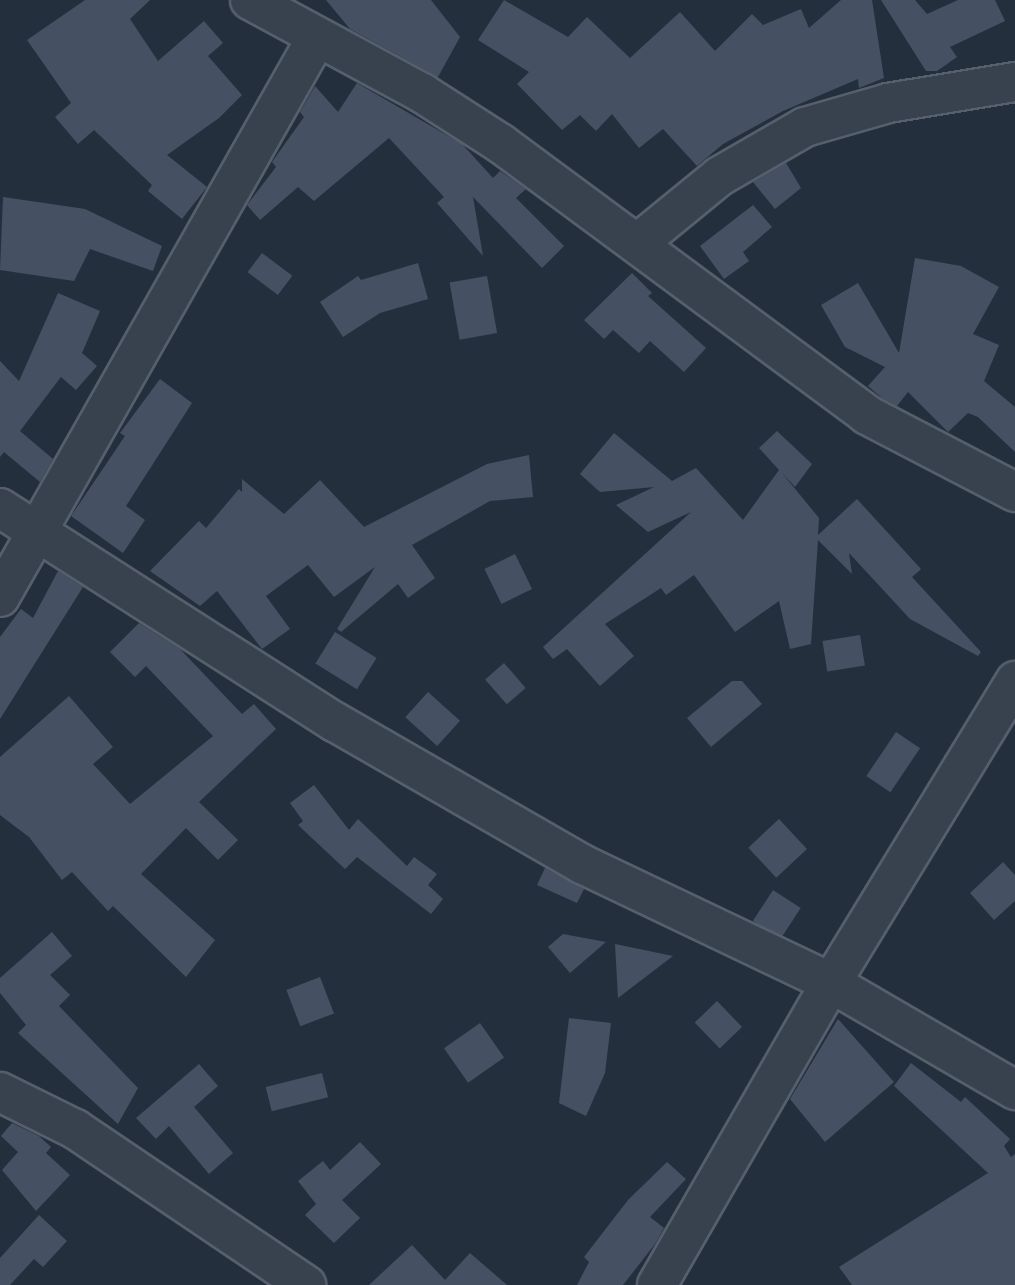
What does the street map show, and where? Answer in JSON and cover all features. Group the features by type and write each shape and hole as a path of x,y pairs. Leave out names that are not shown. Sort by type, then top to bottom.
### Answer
{"street":[{"path":"275,7 316,39 422,93 638,243 867,415 1015,492"},
{"path":"0,597 316,39"},
{"path":"638,243 720,176 805,127 888,103 1015,82"},
{"path":"0,508 335,722 582,864 831,983 1015,1090"},
{"path":"657,1285 831,983 1015,681"},
{"path":"0,1092 75,1129 306,1285"}],"building":[{"path":"85,0 150,0 130,19 158,61 204,21 223,43 208,56 242,95 219,118 167,155 207,187 182,219 148,191 152,185 94,130 78,144 55,117 71,103 27,40"},
{"path":"326,0 431,0 460,37 438,77 350,29"},
{"path":"504,0 568,37 587,17 630,58 680,12 715,51 752,14 763,25 801,9 809,28 841,0 872,0 884,78 859,88 858,79 783,111 723,144 697,166 663,129 639,148 612,114 596,131 580,115 562,130 517,84 529,72 478,40"},
{"path":"881,0 915,0 927,14 958,0 995,0 1005,21 950,47 957,57 937,71 926,71"},
{"path":"357,83 462,144 493,178 500,171 526,189 516,198 564,246 542,268 473,197 483,256 437,203 444,197 389,138 314,201 298,187 260,220 247,205 276,167 272,162 304,117 300,112 315,86 338,112"},
{"path":"786,163 801,188 775,209 753,182"},
{"path":"3,197 85,209 162,246 153,271 90,249 74,281 0,270"},
{"path":"753,205 772,227 743,252 749,261 724,279 700,246"},
{"path":"262,253 292,276 278,295 248,272"},
{"path":"915,258 961,266 999,287 973,334 999,345 984,381 1015,407 1015,452 978,417 968,413 948,432 908,392 897,406 883,399 868,386 885,367 845,347 821,305 858,283 899,353"},
{"path":"418,263 428,299 380,313 343,337 320,302 358,276 361,280"},
{"path":"632,273 652,293 648,296 706,348 684,372 650,341 639,353 613,330 604,339 584,320"},
{"path":"487,276 497,333 460,340 450,283"},
{"path":"58,293 100,311 82,353 97,366 76,390 61,377 20,431 53,459 40,482 4,452 0,457 0,361 19,381"},
{"path":"160,379 192,403 126,506 145,520 123,553 71,516 125,436 120,433"},
{"path":"777,431 812,464 795,487 782,473 819,518 818,535 857,499 921,569 912,577 981,652 978,656 910,619 849,553 852,574 818,540 811,644 790,649 779,601 735,632 694,575 666,595 661,588 605,624 634,656 600,686 567,649 553,659 543,647 691,512 648,532 616,505 654,487 600,492 580,474 614,433 672,481 696,468 743,520 779,470 759,448"},
{"path":"529,455 533,497 490,501 412,545 435,578 408,598 398,584 341,632 337,629 375,567 334,597 308,565 266,596 290,629 262,649 217,591 200,606 150,571 199,521 206,528 239,489 242,492 242,479 284,514 320,480 364,527 487,464"},
{"path":"515,554 532,589 502,604 484,569"},
{"path":"58,571 83,587 0,719 0,637 21,609 33,618"},
{"path":"139,623 180,649 242,714 254,704 276,729 199,802 238,840 218,860 186,828 141,874 215,940 186,977 113,906 108,911 72,872 62,880 29,837 0,815 0,757 69,696 113,747 93,764 130,804 213,736 146,666 135,677 110,652"},
{"path":"335,632 377,658 357,689 315,663"},
{"path":"860,635 865,666 827,672 822,641"},
{"path":"504,663 526,688 507,704 485,679"},
{"path":"732,681 742,681 762,704 711,747 687,718"},
{"path":"428,692 460,721 437,746 405,717"},
{"path":"896,732 920,748 890,792 866,776"},
{"path":"314,785 349,830 358,819 407,866 414,857 437,874 428,885 443,899 431,914 357,857 345,869 298,825 303,821 290,803"},
{"path":"779,819 807,849 776,878 748,848"},
{"path":"1003,862 1015,875 1015,901 994,920 970,893"},
{"path":"545,868 584,889 577,903 537,885"},
{"path":"773,890 801,908 781,939 753,921"},
{"path":"52,932 72,956 50,975 70,995 59,1006 138,1088 118,1124 18,1033 26,1025 0,993 0,978"},
{"path":"563,934 606,942 570,973 548,947"},
{"path":"615,944 673,956 618,998"},
{"path":"320,977 334,1013 300,1026 286,990"},
{"path":"717,1001 742,1027 720,1048 695,1023"},
{"path":"569,1018 611,1023 605,1073 586,1116 559,1103"},
{"path":"838,1019 894,1082 825,1142 790,1099"},
{"path":"480,1023 504,1057 468,1083 444,1048"},
{"path":"911,1063 961,1102 965,1097 1010,1139 1004,1146 1011,1157 1015,1154 1015,1285 852,1285 839,1267 988,1173 894,1086"},
{"path":"199,1064 218,1086 194,1107 233,1153 209,1174 169,1126 156,1139 136,1118"},
{"path":"322,1073 328,1097 272,1111 266,1087"},
{"path":"12,1123 39,1136 51,1147 46,1153 70,1175 36,1211 2,1170 18,1152 1,1136"},
{"path":"360,1142 381,1164 342,1200 360,1218 334,1243 305,1215 316,1204 298,1181 323,1161 330,1170"},
{"path":"667,1162 686,1179 650,1217 664,1228 655,1244 623,1285 577,1285 589,1262 584,1257 628,1200"},
{"path":"39,1215 67,1241 43,1267 34,1259 10,1285 0,1285 0,1258"},
{"path":"412,1245 445,1280 470,1253 507,1285 369,1285"}]}
